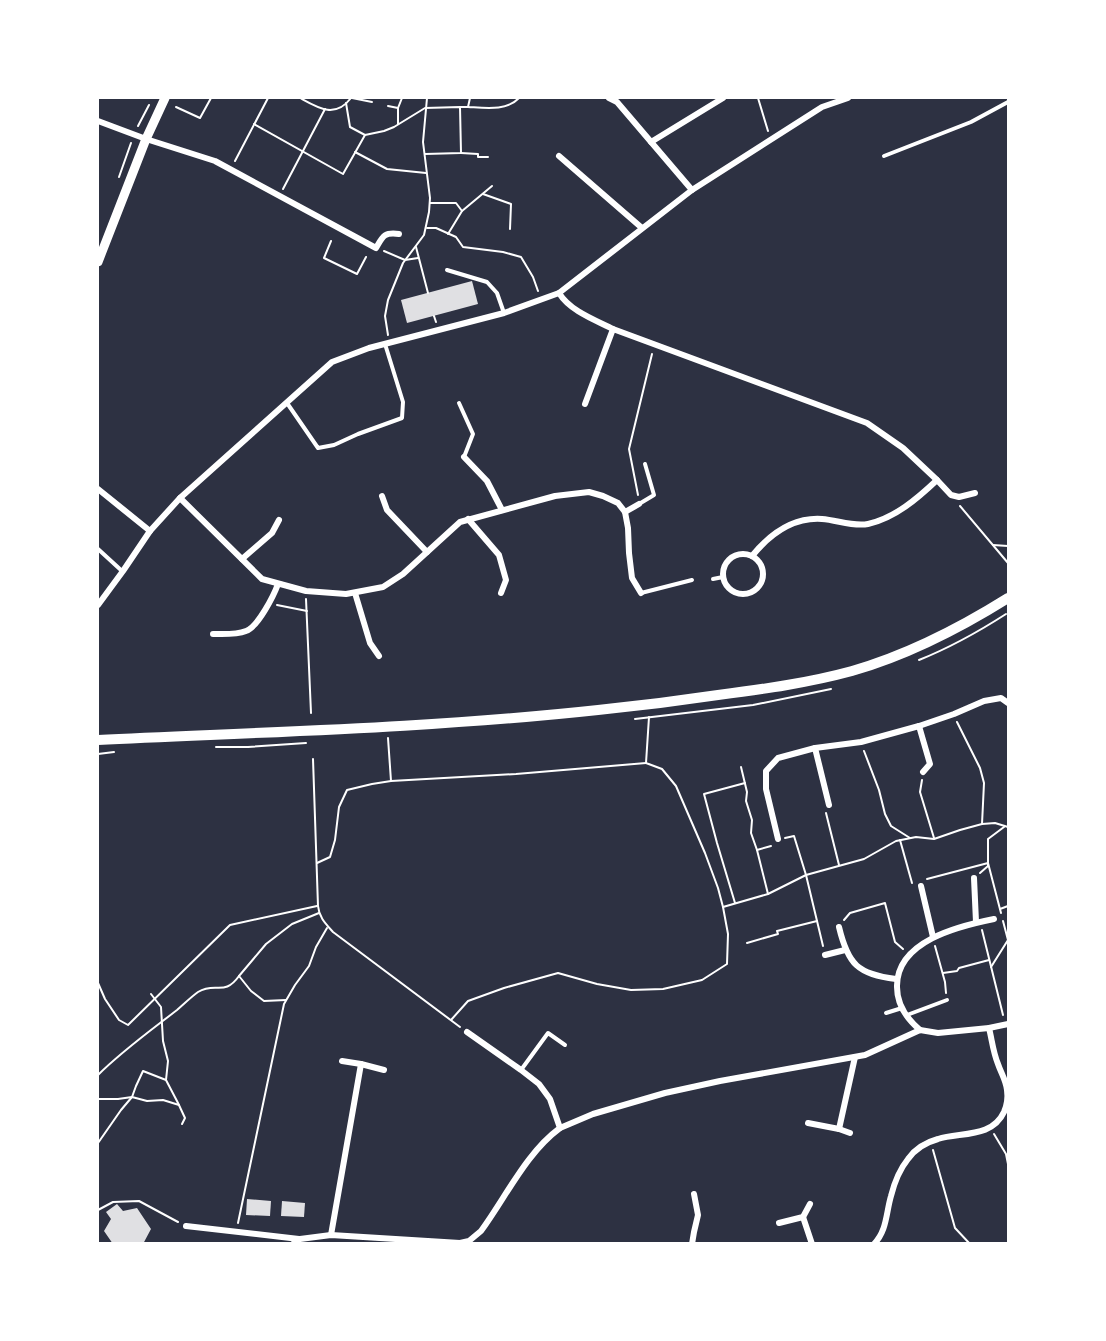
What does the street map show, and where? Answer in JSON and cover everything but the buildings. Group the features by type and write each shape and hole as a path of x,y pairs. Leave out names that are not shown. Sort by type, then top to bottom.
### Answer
{"main road":[{"path":"98,740 540,717 650,705 778,687 854,670 898,655 973,620 1008,598"}],"street":[{"path":"98,262 165,98"},
{"path":"609,98 617,102 692,190"},
{"path":"651,142 723,98"},
{"path":"98,605 150,531 180,498 332,362 387,344 504,313 559,293 692,190 822,107 848,98"},
{"path":"98,121 215,161 376,248 386,234 399,234"},
{"path":"559,156 642,228"},
{"path":"559,293 575,309 613,329 867,423 903,448 954,497 975,492"},
{"path":"585,404 613,329"},
{"path":"465,457 487,481 502,510"},
{"path":"752,556 762,543 778,530 795,522 822,519 865,525 879,521 904,508 937,480"},
{"path":"98,489 150,531"},
{"path":"180,498 262,579 306,591 346,594 383,587 403,574 460,522 555,496 589,492 618,503 625,512 632,578 641,593"},
{"path":"382,496 387,510 427,552"},
{"path":"625,512 639,504"},
{"path":"468,519 499,555 506,580 501,593"},
{"path":"242,559 272,533 279,520"},
{"path":"739,554 752,556 757,560 763,572 759,586 748,594 734,592 723,577 725,565 728,560 739,554"},
{"path":"213,634 232,634 252,628 269,603 278,584"},
{"path":"355,593 370,643 379,656"},
{"path":"778,839 766,789 766,771 778,758 815,748 861,742 919,726 984,701 1001,698 1008,703"},
{"path":"919,726 930,764 923,772"},
{"path":"815,748 829,805"},
{"path":"974,878 978,922"},
{"path":"921,886 933,937"},
{"path":"994,919 945,931 933,937 910,955 898,971 897,997 910,1022 920,1030 938,1033 1007,1025"},
{"path":"839,927 843,946 851,961 863,971 878,977 896,979"},
{"path":"825,955 845,950"},
{"path":"874,1244 884,1229 891,1196 902,1169 913,1153 931,1141 991,1128 1002,1115 1008,1094 1006,1082 994,1055 990,1028"},
{"path":"293,1244 331,1234 469,1243 481,1231 536,1150 560,1128 593,1114 665,1093 865,1055 920,1030"},
{"path":"467,1032 539,1083 553,1105 560,1128"},
{"path":"839,1130 855,1057"},
{"path":"342,1061 384,1070"},
{"path":"331,1234 362,1064"},
{"path":"808,1123 850,1132"},
{"path":"692,1244 698,1215 694,1194"},
{"path":"810,1204 803,1217 812,1244"},
{"path":"779,1223 803,1217"},
{"path":"186,1226 300,1241"}],"lane":[{"path":"884,156 971,122 1008,102"},
{"path":"447,270 487,282 497,293 504,313"},
{"path":"286,402 318,448 334,445 402,418 403,402 387,344"},
{"path":"459,404 473,434 465,457"},
{"path":"639,504 654,495 645,464"},
{"path":"98,549 123,572"},
{"path":"713,579 723,577"},
{"path":"641,593 692,580"},
{"path":"906,1015 947,1000"},
{"path":"886,1013 902,1008"},
{"path":"521,1070 548,1033 565,1045"}],"path":[{"path":"176,107 200,118 211,98"},
{"path":"230,169 268,98"},
{"path":"300,98 332,110 352,98 372,102"},
{"path":"398,124 398,108 402,98"},
{"path":"387,344 385,316 388,300 405,260 427,228 430,203 423,142 427,98"},
{"path":"468,108 470,98"},
{"path":"346,103 350,127 365,135 398,124 425,108 496,108 510,105 519,98"},
{"path":"758,98 771,140"},
{"path":"388,106 398,108"},
{"path":"460,107 462,153"},
{"path":"279,196 325,109"},
{"path":"254,124 343,174 365,135"},
{"path":"355,152 387,169 427,173"},
{"path":"424,154 462,153 488,157"},
{"path":"448,234 462,211 492,186"},
{"path":"483,194 511,204 510,228"},
{"path":"430,203 456,203 462,211"},
{"path":"427,228 436,228 456,237 463,247 503,252 521,257 533,277 541,299"},
{"path":"331,241 324,258 357,274 366,257"},
{"path":"416,247 428,293"},
{"path":"376,248 405,260 418,258"},
{"path":"639,504 629,449 654,344"},
{"path":"954,497 1008,563"},
{"path":"993,545 1008,546"},
{"path":"306,591 310,713"},
{"path":"269,603 307,611"},
{"path":"954,714 982,775 984,783 982,824"},
{"path":"646,763 649,717"},
{"path":"388,738 391,781"},
{"path":"861,742 891,826 909,838"},
{"path":"313,759 318,906 322,920 333,932 467,1032"},
{"path":"317,863 330,857 335,840 339,807 347,790 372,784 646,763 662,770 676,786 718,888 728,934 727,963 702,980 663,988 631,990 597,984 558,973 468,1001 451,1020"},
{"path":"741,767 747,792 746,801 752,820 751,833 768,894"},
{"path":"923,772 920,792 934,838"},
{"path":"735,903 704,794 745,783"},
{"path":"829,805 826,811 839,866"},
{"path":"723,907 768,894 806,875 864,859 896,841 916,837 934,839 982,824 995,823 1008,827"},
{"path":"991,967 1008,940 988,863 988,839 1004,826"},
{"path":"757,850 776,845 778,839 794,836 825,955"},
{"path":"900,840 912,884 921,886 922,881 988,863"},
{"path":"974,878 988,866 988,863"},
{"path":"839,927 850,913 885,903 895,942 910,955"},
{"path":"98,982 105,999 119,1020 128,1025 230,926 318,906"},
{"path":"98,1074 197,992 209,987 224,988 233,984 266,944 292,924 319,914"},
{"path":"747,943 778,934 777,931 817,921"},
{"path":"978,922 1007,1025"},
{"path":"236,1232 284,1004 309,966 316,947 328,927"},
{"path":"933,937 943,973 947,1000"},
{"path":"943,973 989,960"},
{"path":"239,976 251,991 264,1000 286,1000"},
{"path":"151,994 160,1007 163,1041 168,1061 166,1080 185,1119 182,1124"},
{"path":"98,1143 120,1110 132,1097 143,1071 166,1080"},
{"path":"98,1099 132,1097 147,1101 163,1100 179,1105"},
{"path":"991,1128 1006,1154 1008,1164"},
{"path":"931,1141 955,1228 970,1244"},
{"path":"98,1210 114,1202 139,1201 186,1226"}]}
